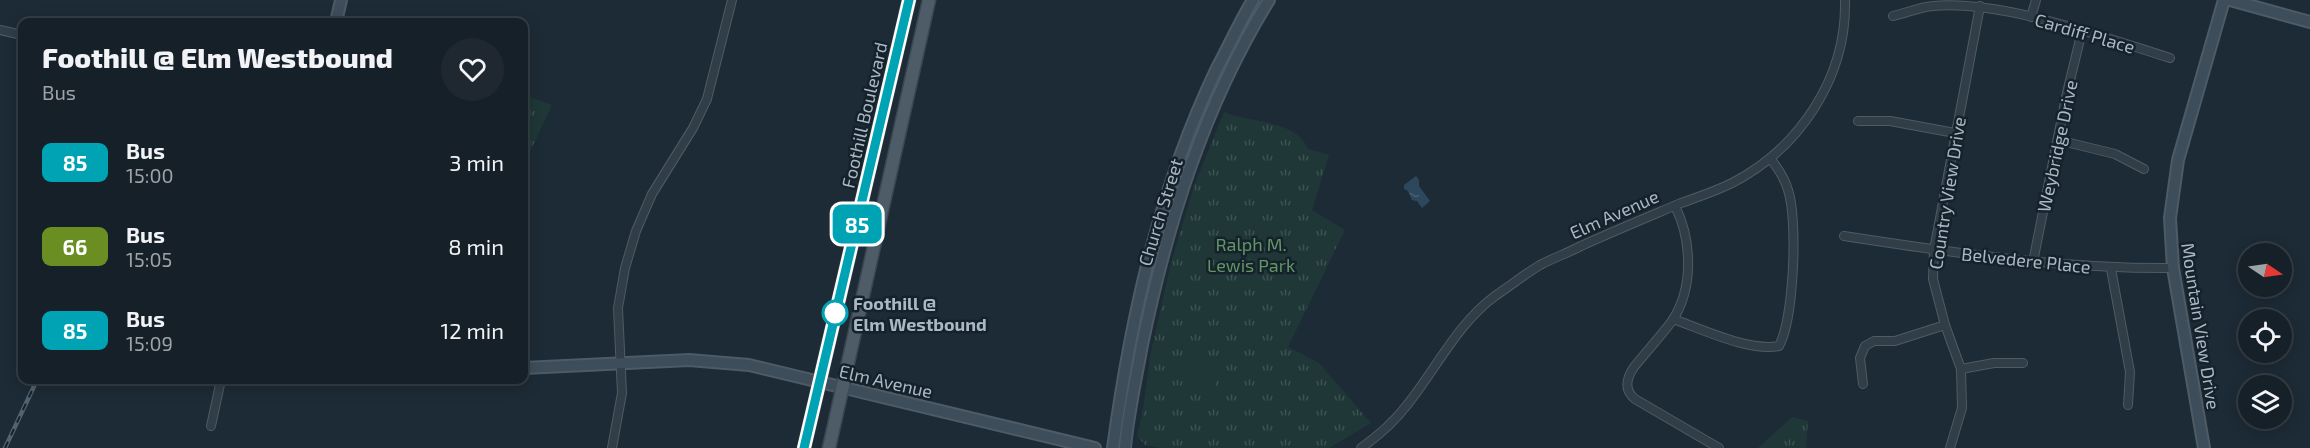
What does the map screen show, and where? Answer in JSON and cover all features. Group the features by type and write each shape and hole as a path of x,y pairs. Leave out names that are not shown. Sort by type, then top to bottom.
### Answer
{"main road":[{"name":"Foothill Boulevard","path":"804,448 909,0"},
{"name":"Foothill Boulevard","path":"829,448 929,0"}],"street":[{"path":"337,18 341,0"},
{"path":"612,448 622,393 618,308 625,268 636,231 652,194 693,128 707,99 732,0"},
{"name":"Church Street","path":"1113,448 1123,375 1138,301 1153,237 1170,182 1205,93 1253,0"},
{"name":"Church Street","path":"1125,448 1137,371 1163,254 1181,192 1217,99 1269,0"},
{"name":"Elm Avenue","path":"1361,448 1392,423 1407,406 1444,351 1468,322 1494,297 1541,265 1732,183 1770,158 1793,137 1814,110 1828,86 1840,51 1845,19 1845,0"},
{"path":"2031,17 2036,0"},
{"name":"Mountain View Drive","path":"2204,448 2173,268 2170,218 2178,160 2224,0"},
{"path":"2230,0 2310,22"},
{"name":"Cardiff Place","path":"1893,16 1933,6 1980,6 2031,17 2170,58"},
{"name":"Country View Drive","path":"1950,448 1962,408 1961,369 1945,326 1933,279 1934,250 1980,6"},
{"path":"0,30 18,34"},
{"name":"Weybridge Drive","path":"2032,262 2082,31"},
{"path":"1205,93 1217,99"},
{"path":"1858,121 1890,121 1955,133"},
{"path":"2058,140 2115,154 2144,169"},
{"path":"1673,319 1752,345 1779,346 1787,319 1795,235 1788,189 1770,158"},
{"path":"1675,206 1685,232 1688,272 1673,319 1628,376 1628,394 1719,448"},
{"name":"Belvedere Place","path":"1844,236 2032,262 2111,269 2173,268"},
{"path":"2111,269 2130,372 2128,405"},
{"path":"1863,384 1860,358 1865,346 1874,341 1895,341 1945,326"},
{"name":"Elm Avenue","path":"528,368 689,360 718,361 757,367 1095,448"},
{"path":"1961,369 1994,363 2023,363"},
{"path":"210,426 220,384"}],"green space":[{"path":"528,96 552,105 528,156"},
{"name":"Ralph M. Lewis Park","path":"1224,112 1283,127 1302,139 1308,149 1329,155 1312,210 1345,230 1288,347 1319,363 1371,423 1329,448 1160,448 1145,445 1137,436 1151,352 1171,263 1194,186"},
{"path":"1182,357 1219,365 1214,388 1177,380"},
{"path":"1792,417 1808,421 1806,448 1758,448"}],"water":[{"path":"1416,176 1419,186 1430,201 1422,208 1404,189 1404,185"}],"railway":[{"path":"5,448 35,384"}],"bus line":[{"name":"85","path":"804,448 909,0"}],"place":[{"name":"Foothill @ Elm Westbound","path":"835,313"}]}
